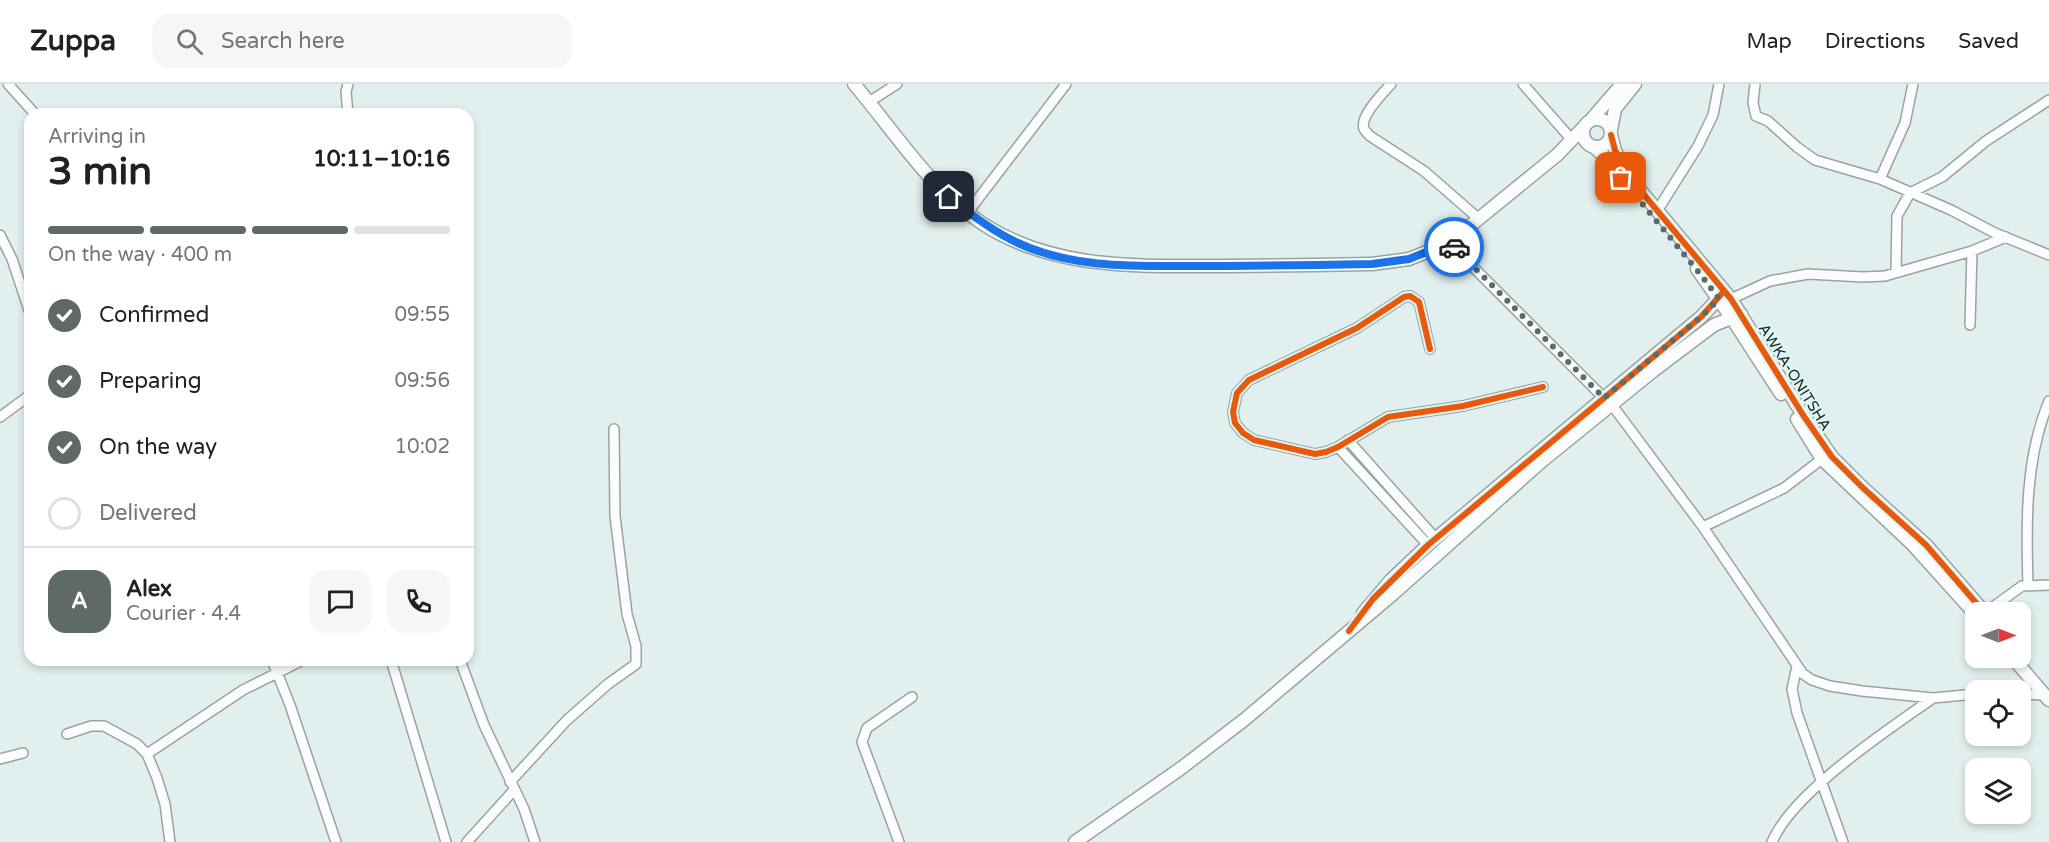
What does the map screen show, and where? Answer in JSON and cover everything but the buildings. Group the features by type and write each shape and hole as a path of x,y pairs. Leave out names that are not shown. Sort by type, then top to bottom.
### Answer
{"main road":[{"path":"854,84 949,197 983,224 1018,243 1046,254 1118,265 1372,264 1409,259 1449,243 1557,155 1622,84"},
{"path":"1557,155 1573,149 1605,145 1611,132 1615,109 1635,84"},
{"path":"1587,124 1600,119 1605,122 1611,132"},
{"path":"1587,124 1584,141 1593,147"},
{"name":"AWKA-ONITSHA","path":"1611,132 1615,150 1626,172 1725,296 1822,459 1913,545 1965,603"},
{"name":"AWKA-ONITSHA","path":"1593,147 1605,157 1638,201 1701,275 1725,296"},
{"path":"1075,842 1180,769 1244,720 1350,631 1725,296"},
{"path":"1350,631 1385,586 1432,542 1608,401 1701,334 1736,315"},
{"name":"AWKA-ONITSHA","path":"1736,315 1832,457 1926,544 1976,602"},
{"path":"2022,668 2047,694"},
{"path":"2029,668 2047,694"}],"street":[{"path":"8,84 30,108"},
{"path":"347,108 346,92 348,84"},
{"path":"869,102 897,84"},
{"path":"968,212 1066,84"},
{"path":"1391,84 1366,113 1363,121 1364,129 1370,136 1425,171 1479,219"},
{"path":"1523,84 1572,140"},
{"path":"1657,211 1698,146 1713,115 1719,84"},
{"path":"1755,84 1756,116 1768,121 1815,160 1880,179 1952,210 1995,233 2049,255"},
{"path":"1880,179 1905,123 1913,84"},
{"path":"1896,272 1897,216 1910,193 1942,177 1986,141 2049,100"},
{"path":"0,235 12,259 24,295"},
{"path":"1725,296 1770,280 1808,274 1885,276 1972,251 2006,237"},
{"path":"1449,243 1608,401 1703,527 1803,674 1812,680 1830,686 1933,698 1965,695"},
{"path":"1970,325 1972,251"},
{"path":"1430,349 1419,302 1410,296 1404,297 1357,327 1249,380 1238,393 1233,412 1235,423 1243,433 1254,440 1315,454 1338,447 1388,417 1463,406 1543,387"},
{"path":"0,417 24,399"},
{"path":"2028,585 2028,508 2033,450 2037,431 2049,401"},
{"path":"467,842 567,720 608,684 636,664 636,646 627,614 615,516 615,429"},
{"path":"1348,440 1432,542"},
{"path":"1338,447 1432,542"},
{"path":"1703,527 1784,488 1822,459"},
{"path":"1999,602 2014,591 2028,585 2049,585"},
{"path":"274,666 336,842"},
{"path":"147,754 243,690 290,666"},
{"path":"392,666 446,842"},
{"path":"462,666 484,725 524,809 535,842"},
{"path":"1797,666 1792,689 1797,713 1843,842"},
{"path":"2031,694 2047,694"},
{"path":"899,842 862,742 867,728 912,697"},
{"path":"1772,842 1785,818 1822,783 1873,741 1933,698"},
{"path":"67,734 91,726 104,726 137,744 147,754 165,804 170,842"},
{"path":"0,759 23,753"}],"cycle path":[{"path":"1611,135 1625,172 1731,299 1803,415 1832,457 1926,545 1975,602"},
{"path":"1349,631 1373,599 1428,545 1701,317 1724,291"},
{"path":"1430,349 1419,302 1410,296 1404,297 1357,328 1249,380 1237,393 1233,412 1235,423 1243,433 1254,440 1315,454 1338,447 1388,417 1463,406 1543,387"}],"way so far":[{"path":"1454,247 1604,398 1701,317 1719,299 1621,178"}],"route":[{"path":"949,197 983,224 1018,243 1046,254 1118,265 1372,264 1409,259 1449,243 1454,247"}]}
